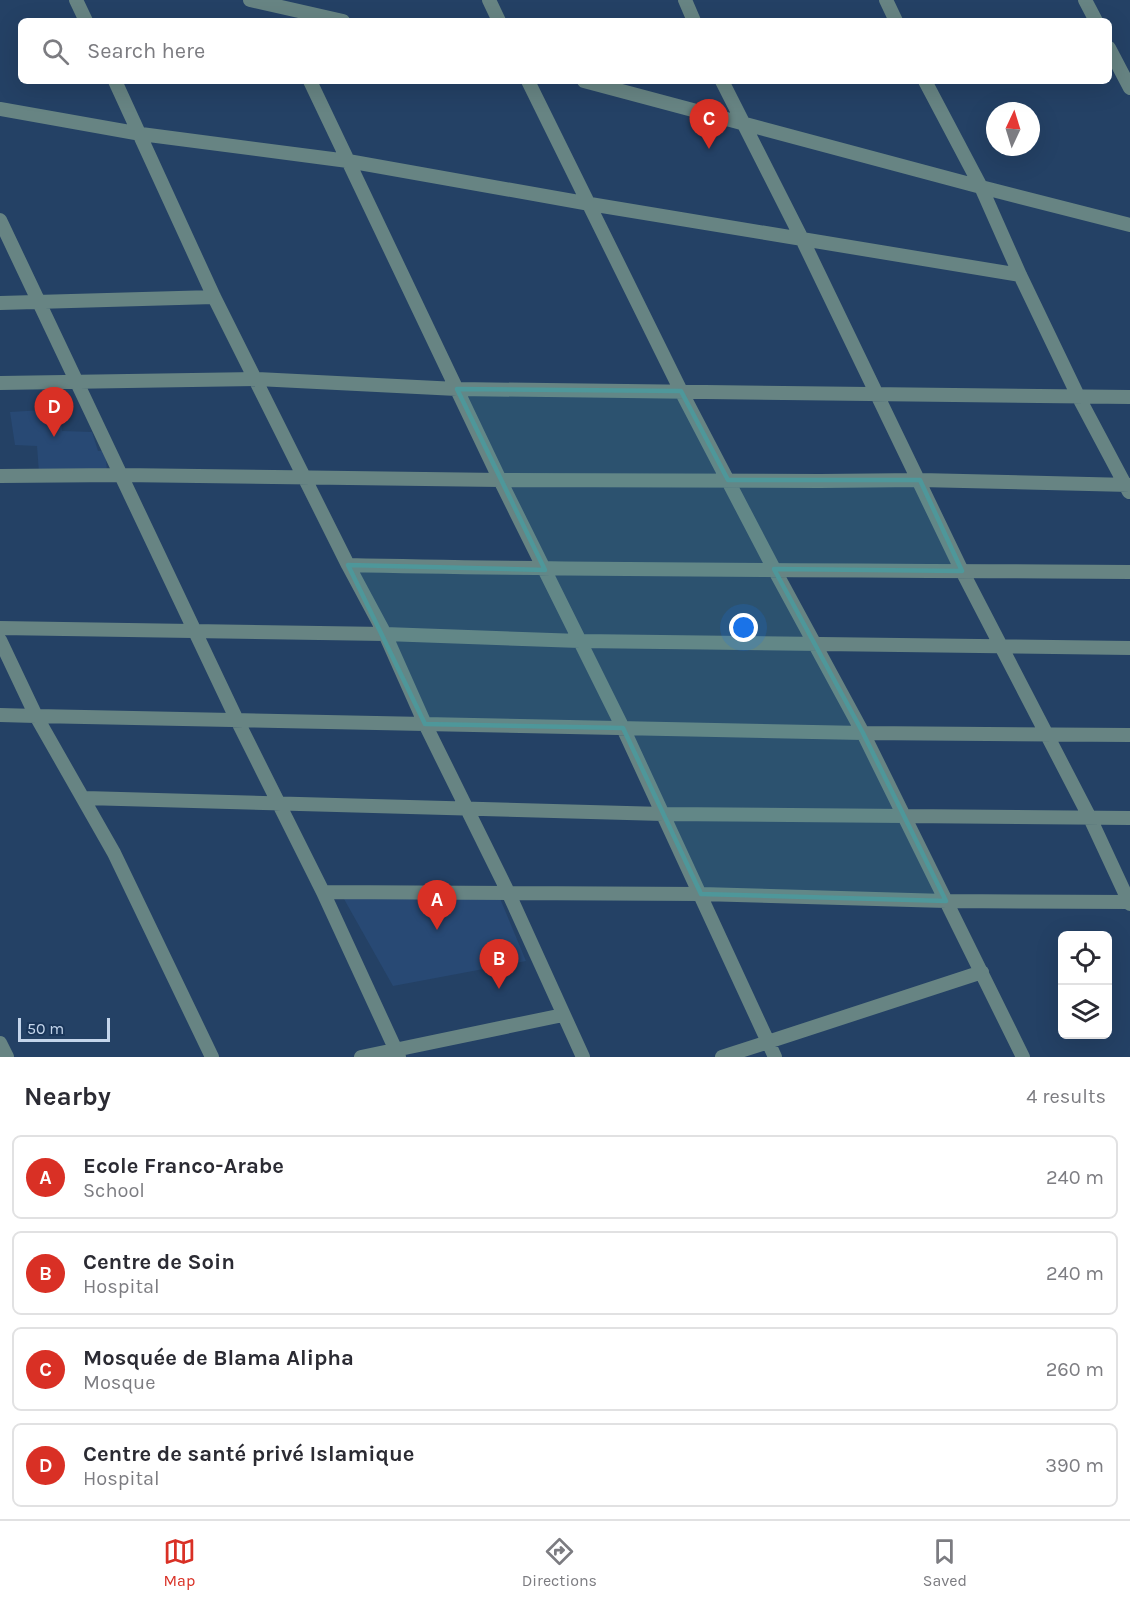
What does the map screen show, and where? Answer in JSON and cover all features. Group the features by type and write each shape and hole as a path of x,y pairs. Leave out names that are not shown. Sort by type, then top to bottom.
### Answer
{"street":[{"path":"76,0 85,18"},
{"path":"250,0 272,3 331,18"},
{"path":"489,0 498,18"},
{"path":"685,0 693,18"},
{"path":"886,0 895,18"},
{"path":"1085,0 1094,18"},
{"path":"272,3 280,18"},
{"path":"1119,63 1130,88"},
{"path":"116,84 214,297 385,634 425,724 508,892 583,1057"},
{"path":"311,84 500,480 623,728 775,1057"},
{"path":"530,84 681,391 863,733 1023,1057"},
{"path":"595,84 1130,225"},
{"path":"323,892 700,894 946,901 1130,903 1090,818 962,571 802,239 723,84"},
{"path":"927,84 981,187 1079,398 1129,488"},
{"path":"0,109 141,134 348,161 590,204 1020,275"},
{"path":"0,220 236,718 323,892 397,1053"},
{"path":"0,303 214,297"},
{"path":"0,383 257,380 457,389 1130,398"},
{"path":"0,476 304,476 500,480 920,480 1129,488"},
{"path":"348,565 545,570 1130,572"},
{"path":"0,628 385,634 580,641 1130,648"},
{"path":"0,640 36,716 114,852 212,1057"},
{"path":"0,715 236,718 863,733 1130,735"},
{"path":"85,798 663,814 1130,818"},
{"path":"722,1057 982,972"},
{"path":"361,1057 397,1053 563,1016"},
{"path":"0,1043 7,1057"}],"highlighted area":[{"path":"457,389 681,391 728,480 920,480 962,571 774,569 863,733 946,901 701,894 623,728 425,724 348,565 545,570"}],"shaded area":[{"path":"60,409 62,431 92,432 98,451 105,451 107,470 39,473 37,446 15,445 10,412"},
{"path":"499,896 526,961 393,986 344,899"}],"place":[{"name":"Mosquée de Blama Alipha","path":"709,149"},
{"name":"Centre de santé privé Islamique","path":"54,437"},
{"name":"Ecole Franco-Arabe","path":"437,930"},
{"name":"Centre de Soin","path":"499,989"}]}
